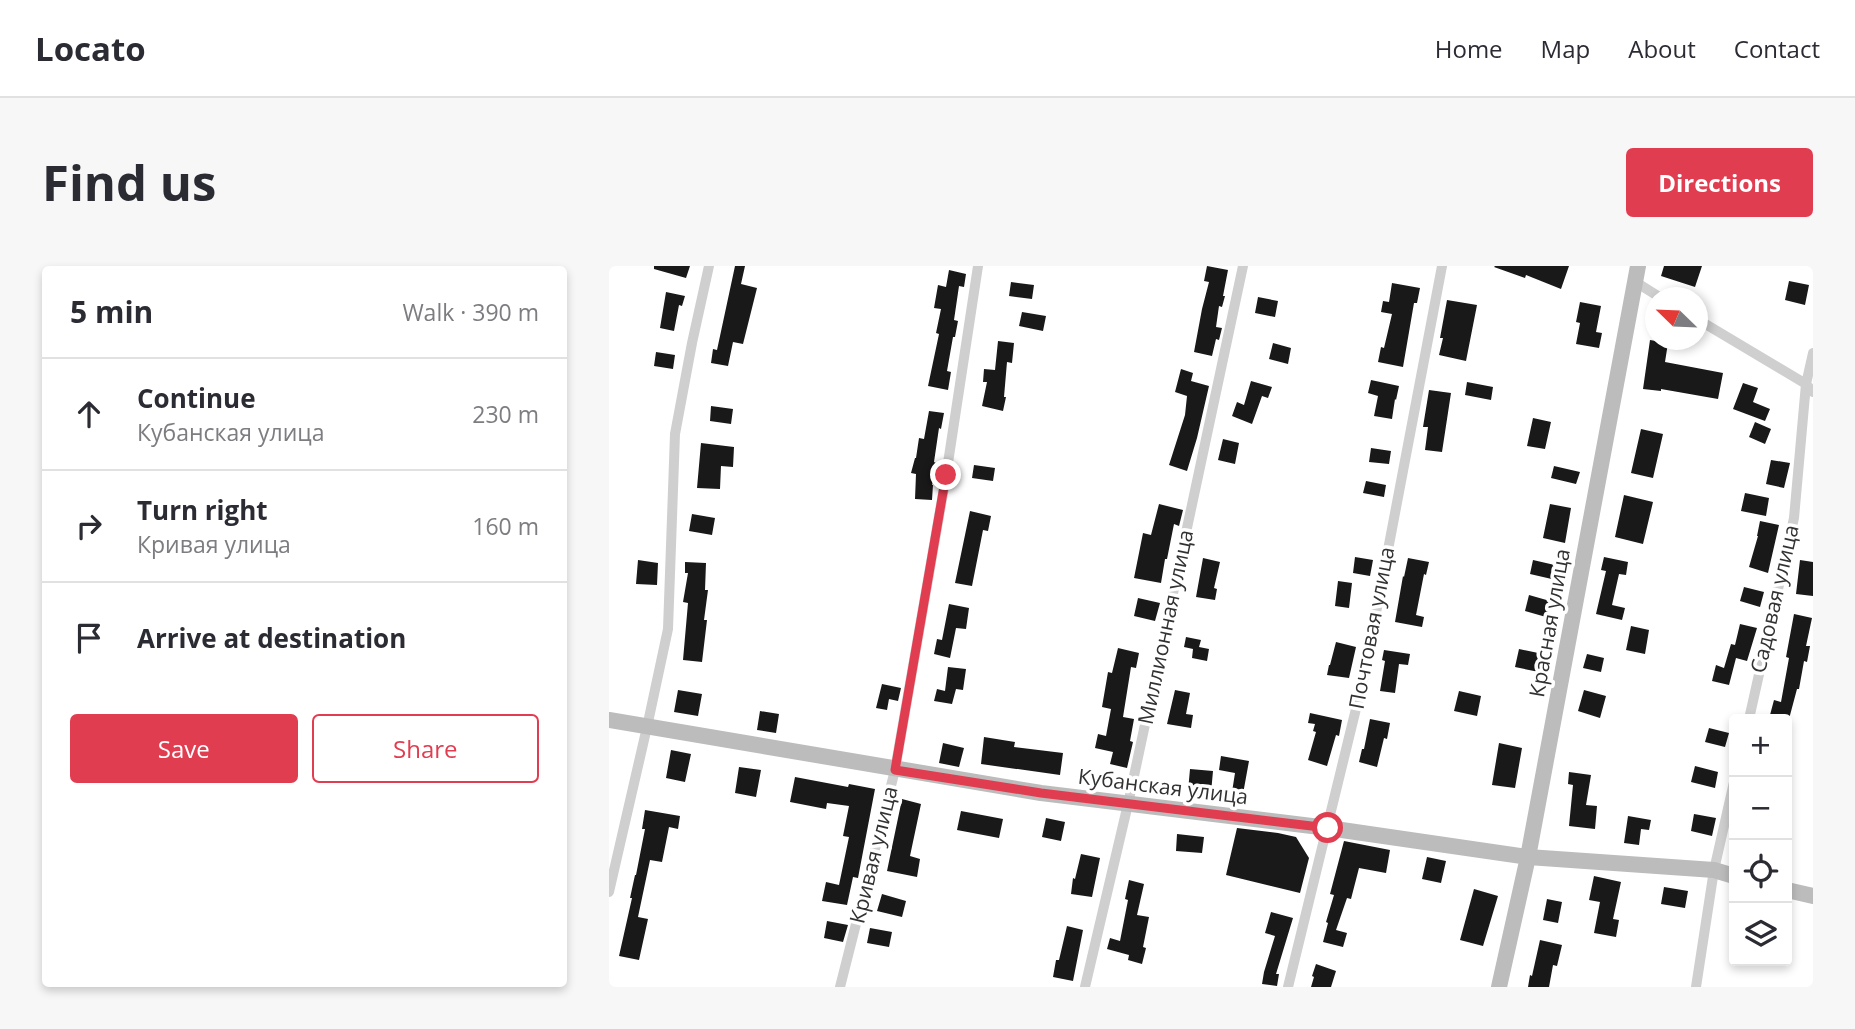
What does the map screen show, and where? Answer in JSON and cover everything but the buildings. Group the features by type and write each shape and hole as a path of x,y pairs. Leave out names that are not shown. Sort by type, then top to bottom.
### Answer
{"main road":[{"name":"Красная улица","path":"1499,987 1528,857 1636,274"},
{"name":"Кубанская улица","path":"609,720 1041,793 1328,828 1528,857 1714,870 1729,874"},
{"path":"1792,891 1813,896"}],"street":[{"path":"609,892 668,629 675,434 709,266"},
{"name":"Кривая улица","path":"840,987 895,770 946,475 978,266"},
{"name":"Миллионная улица","path":"1085,987 1128,804 1243,266"},
{"name":"Почтовая улица","path":"1288,987 1364,676 1442,266"},
{"path":"1636,274 1650,287"},
{"path":"1708,326 1810,388"},
{"name":"Садовая улица","path":"1750,714 1794,518 1813,353"},
{"path":"1696,987 1714,870 1729,804"}],"route":[{"path":"946,475 895,770 1041,793 1328,828"}]}
